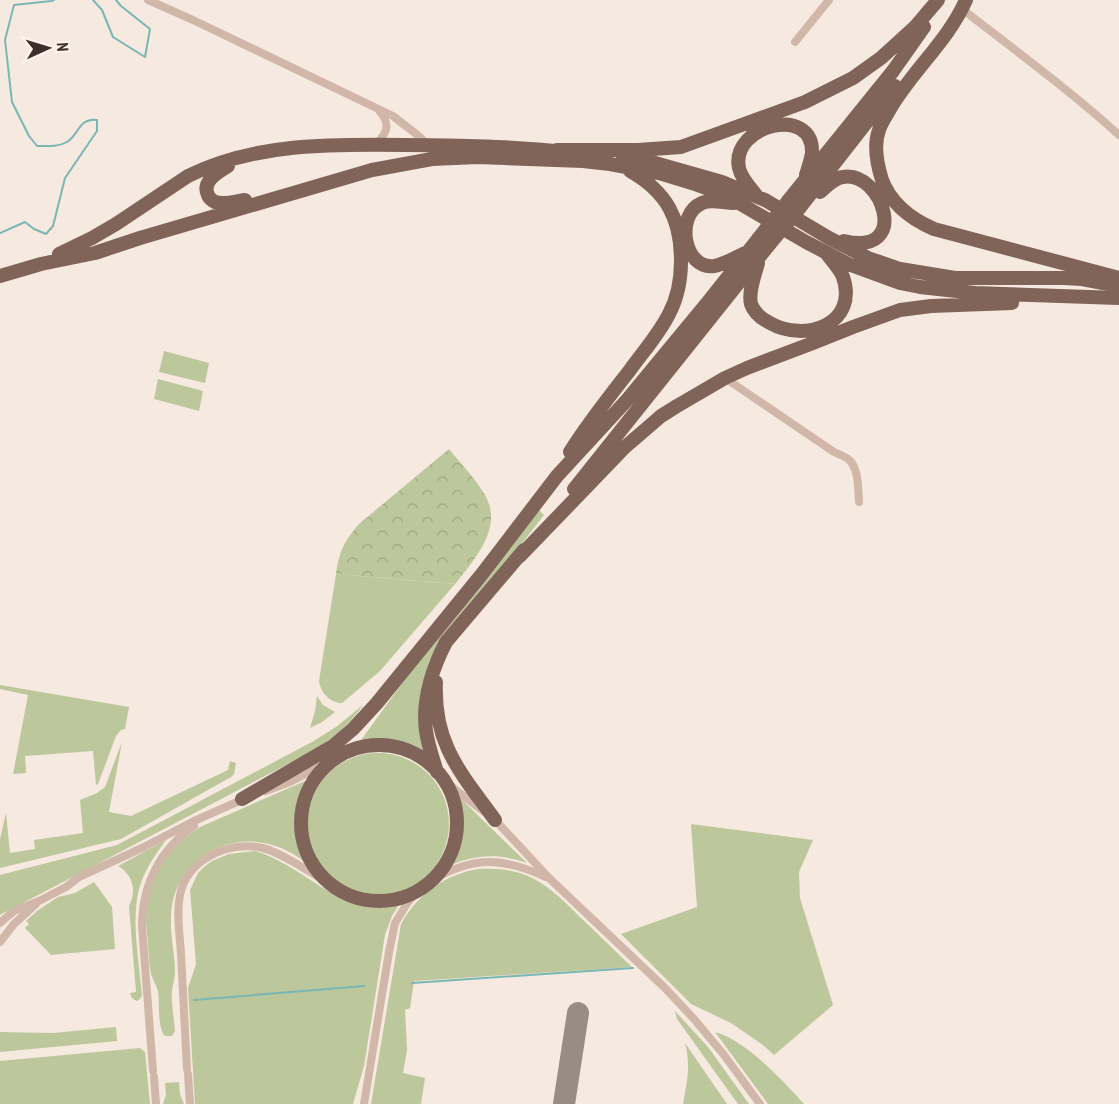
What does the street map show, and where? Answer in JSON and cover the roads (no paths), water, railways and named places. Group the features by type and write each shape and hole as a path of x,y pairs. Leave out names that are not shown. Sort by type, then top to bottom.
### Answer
{"main road":[{"path":"543,150 638,150 681,147 775,113 811,99 866,69 902,40 937,0"},
{"path":"804,182 893,71 931,18 937,0"},
{"path":"377,703 361,733 322,770 308,790 301,827 303,840 312,863 328,882 346,894 377,902 399,899 419,890 432,880 450,854 456,833 453,801 440,777 426,731 426,705 430,681 446,642 519,557 793,205 961,3"},
{"path":"961,3 938,45 903,88 879,130 877,161 891,198 912,218 934,229 1119,278"},
{"path":"758,197 739,171 739,152 743,143 762,129 777,125 794,125 803,130 810,141 812,152 804,182 793,205"},
{"path":"41,264 93,238 188,176 203,169 255,154 270,150 317,146 463,145 543,150 648,161 722,182 758,197 868,258 900,269 955,278 1063,278 1119,286"},
{"path":"255,154 217,172 208,182 209,197 215,202 224,203 278,197"},
{"path":"0,276 41,264 95,253 372,170 432,159 490,157 584,161 659,173 692,183 739,203 848,264 900,283 975,293 1119,298"},
{"path":"557,476 574,446 665,322 679,286 681,266 679,232 670,208 657,191 642,178 620,166"},
{"path":"793,205 807,205 832,182 844,177 852,177 870,188 879,198 885,223 883,230 875,240 861,244 829,238"},
{"path":"739,203 704,202 696,206 687,222 686,241 697,261 712,266 759,248"},
{"path":"242,799 333,746 353,729 377,703 482,574 557,476 627,400 759,248"},
{"path":"759,248 751,294 752,304 756,314 777,327 790,331 816,329 828,324 837,317 842,309 846,290 842,274 826,252"},
{"path":"519,557 625,447 661,416 725,378 747,368 860,324 916,307 1119,303"},
{"path":"438,657 437,714 446,746 459,771 495,820"},
{"path":"337,758 364,747 387,746 420,757 440,777"}],"street":[{"path":"148,0 400,120 427,145"},
{"path":"795,42 829,0"},
{"path":"961,3 1119,135"},
{"path":"376,144 387,128 387,122 378,109"},
{"path":"725,378 834,452 847,458 853,464 855,471 859,502"},
{"path":"0,923 14,911 41,900 79,877 194,821 242,799 290,782 337,758"},
{"path":"440,777 495,820 549,878 660,982 724,1054 760,1104"},
{"path":"156,1104 142,926 145,894 149,881 166,850 186,831 212,814"},
{"path":"190,1104 179,907 180,893 190,874 215,853 250,846 275,852 328,882"},
{"path":"432,880 461,866 489,862 526,868 549,878"},
{"path":"364,1104 395,923 408,902 419,890"},
{"path":"0,942 14,924 41,900"}],"waterway":[{"path":"0,233 25,222 46,234 53,226 65,178 97,131 97,120 91,120 82,124 71,139 64,144 37,146 29,136 12,102 5,40 14,5 54,0"},
{"path":"93,0 102,10 113,37 145,57 150,29 116,0"},
{"path":"412,983 633,968"},
{"path":"194,1000 364,986"}]}
